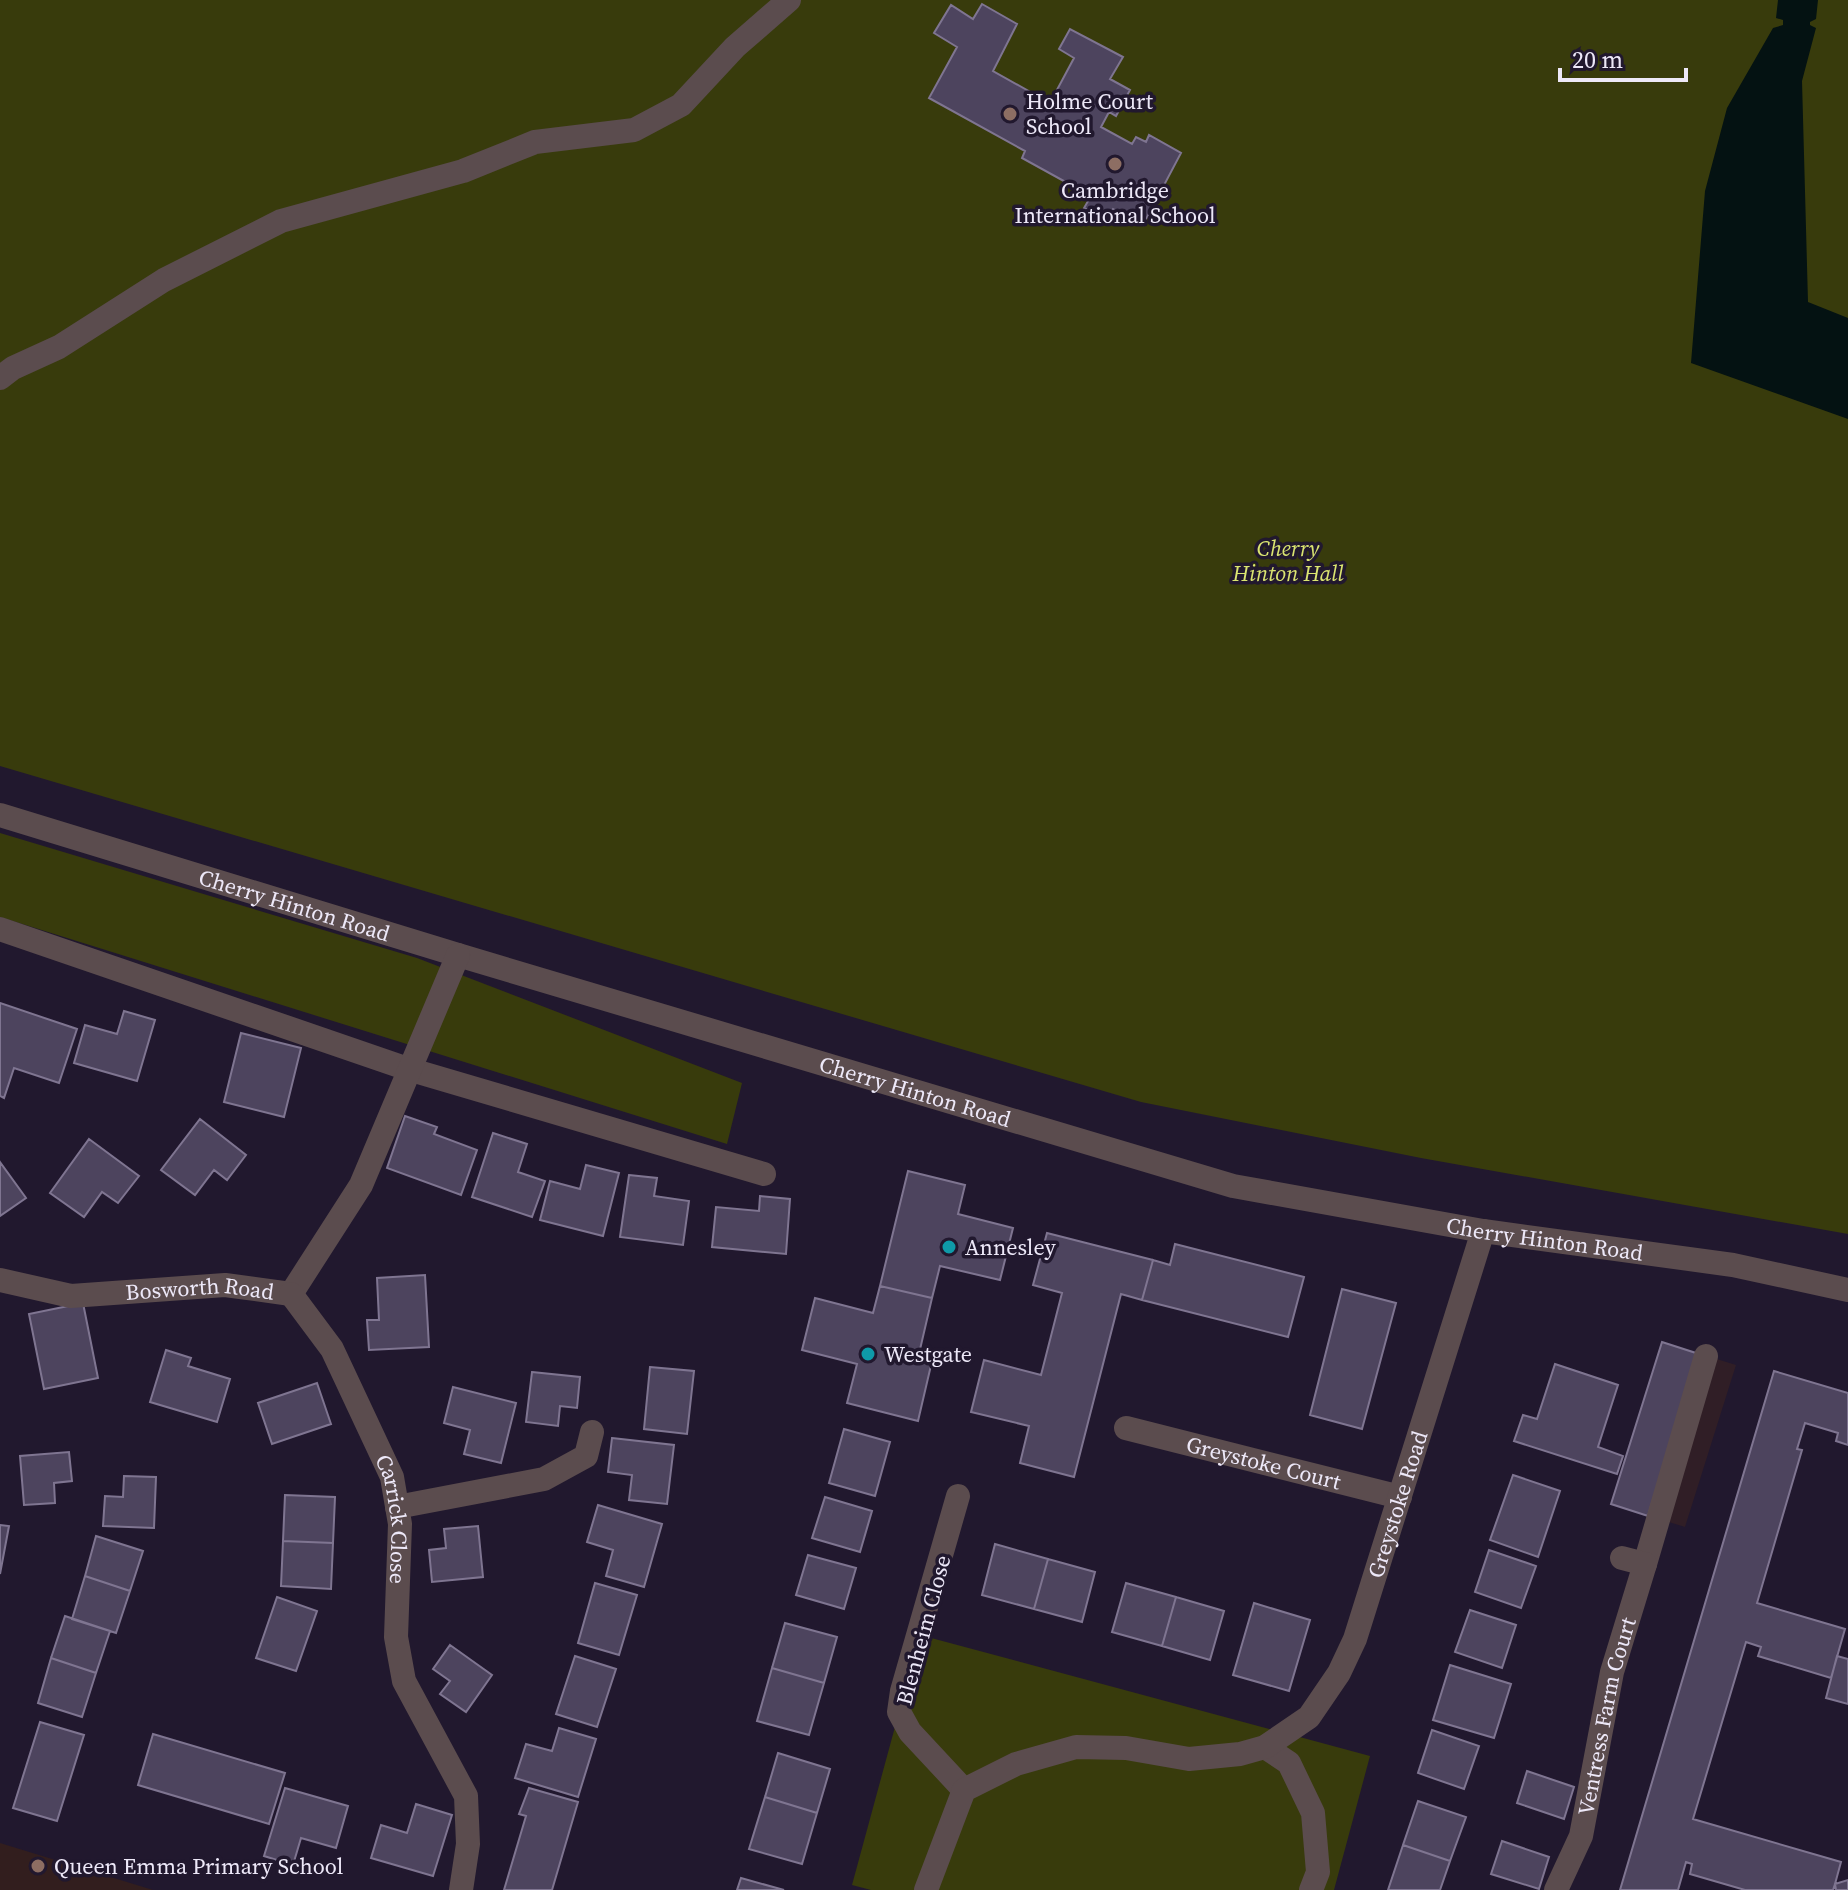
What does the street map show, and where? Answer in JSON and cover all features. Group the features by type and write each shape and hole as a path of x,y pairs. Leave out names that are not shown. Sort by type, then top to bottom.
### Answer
{"street":[{"path":"0,378 13,368 59,347 164,280 281,221 463,171 535,142 634,130 681,105 735,47 789,0"},
{"name":"Cherry Hinton Road","path":"0,815 1233,1186 1483,1231 1733,1265 1848,1290"},
{"path":"0,929 408,1069 764,1174"},
{"name":"Bosworth Road","path":"0,1280 71,1296 225,1285 291,1294 361,1185 458,955"},
{"name":"Greystoke Road","path":"964,1790 1016,1764 1076,1747 1126,1748 1189,1759 1240,1754 1265,1747 1309,1717 1339,1673 1355,1639 1483,1231"},
{"name":"Carrick Close","path":"291,1294 332,1349 392,1477 400,1524 396,1637 404,1681 466,1796 468,1844 461,1890"},
{"name":"Ventress Farm Court","path":"1556,1890 1581,1836 1634,1561 1706,1356"},
{"name":"Greystoke Court","path":"1126,1428 1400,1497"},
{"path":"397,1507 544,1479 586,1456 592,1432"},
{"name":"Blenheim Close","path":"958,1496 902,1691 899,1712 910,1732 964,1790"},
{"path":"1265,1747 1289,1763 1313,1813 1318,1872 1311,1890"},
{"path":"927,1890 964,1790"}],"shaded area":[{"path":"1778,0 1818,0 1816,19 1810,22 1816,28 1802,81 1808,302 1848,318 1848,419 1691,363 1705,191 1727,108 1773,28 1783,25 1783,20 1776,18"},
{"path":"1662,1342 1736,1365 1685,1527 1611,1504"},
{"name":"Queen Emma Primary School","path":"0,1843 153,1890 0,1890"}],"green space":[{"name":"Cherry Hinton Hall","path":"0,0 1848,0 1848,1234 1421,1158 1141,1102 0,766"},
{"path":"0,833 417,958 742,1083 727,1144 0,917"},
{"path":"920,1635 1370,1756 1334,1890 871,1890 852,1885"}],"building":[{"path":"982,4 1017,24 993,71 1050,103 1074,58 1059,49 1070,29 1123,57 1110,79 1130,90 1116,116 1109,112 1101,127 1132,144 1136,137 1146,142 1149,135 1181,153 1143,225 1113,209 1107,220 1084,208 1091,196 1022,158 1025,151 929,98 957,47 934,33 951,5 973,19"},
{"path":"0,1003 77,1029 59,1083 14,1068 4,1098 0,1096"},
{"path":"124,1011 155,1020 137,1081 74,1063 85,1025 117,1034"},
{"path":"241,1033 301,1048 284,1117 224,1102"},
{"path":"405,1116 437,1127 434,1134 477,1150 461,1195 387,1168"},
{"path":"200,1119 246,1155 227,1180 214,1170 195,1195 161,1170"},
{"path":"493,1133 527,1144 518,1172 545,1181 532,1217 472,1197"},
{"path":"89,1139 139,1176 118,1203 102,1192 84,1217 50,1193"},
{"path":"0,1162 26,1198 0,1216"},
{"path":"586,1165 619,1173 603,1236 540,1220 550,1181 580,1189"},
{"name":"Annesley","path":"908,1171 965,1185 958,1214 1013,1228 1000,1280 940,1266 932,1298 880,1286"},
{"path":"629,1175 657,1178 654,1196 689,1201 683,1245 620,1237"},
{"path":"760,1196 790,1199 786,1254 712,1247 716,1207 759,1211"},
{"path":"1047,1233 1153,1260 1142,1300 1121,1294 1074,1477 1020,1463 1029,1426 971,1412 984,1360 1041,1375 1062,1293 1033,1285"},
{"path":"1175,1244 1304,1277 1288,1337 1142,1300 1153,1260 1170,1265"},
{"path":"425,1275 429,1347 369,1350 367,1320 379,1320 377,1278"},
{"name":"Westgate","path":"880,1286 932,1298 918,1358 932,1361 918,1421 847,1403 857,1364 802,1350 815,1298 873,1313"},
{"path":"1342,1289 1396,1303 1362,1429 1310,1415"},
{"path":"83,1303 98,1378 44,1389 29,1314"},
{"path":"1662,1342 1699,1354 1648,1516 1611,1504"},
{"path":"166,1350 191,1358 188,1366 230,1379 217,1422 150,1402"},
{"path":"1555,1364 1618,1385 1598,1447 1623,1456 1617,1474 1514,1441 1523,1415 1537,1419"},
{"path":"650,1367 694,1371 687,1434 644,1429"},
{"path":"1774,1371 1848,1393 1848,1445 1836,1441 1838,1433 1805,1423 1797,1449 1802,1450 1757,1603 1845,1629 1831,1678 1758,1656 1761,1647 1746,1642 1693,1819 1841,1862 1835,1884 1833,1890 1745,1890 1690,1874 1692,1864 1686,1862 1678,1890 1620,1890"},
{"path":"532,1372 580,1377 577,1408 560,1406 558,1426 526,1422"},
{"path":"317,1383 331,1424 272,1444 258,1403"},
{"path":"453,1387 516,1403 501,1463 464,1454 470,1430 444,1423"},
{"path":"844,1429 890,1442 875,1496 829,1483"},
{"path":"612,1438 674,1445 667,1504 629,1500 632,1475 608,1472"},
{"path":"69,1452 72,1481 54,1483 55,1503 24,1505 20,1456"},
{"path":"1513,1475 1560,1491 1538,1557 1490,1540"},
{"path":"124,1476 156,1477 154,1528 103,1526 105,1496 123,1497"},
{"path":"285,1495 335,1497 333,1543 283,1541"},
{"path":"825,1497 872,1511 860,1552 812,1538"},
{"path":"598,1505 662,1524 644,1587 606,1576 613,1550 587,1542"},
{"path":"0,1525 9,1526 0,1574"},
{"path":"478,1526 483,1577 432,1582 429,1550 446,1548 444,1529"},
{"path":"96,1536 143,1551 130,1591 85,1576"},
{"path":"283,1541 333,1543 331,1589 281,1586"},
{"path":"995,1544 1048,1559 1034,1609 982,1595"},
{"path":"1489,1550 1536,1566 1521,1608 1475,1592"},
{"path":"808,1555 856,1568 844,1609 796,1595"},
{"path":"1048,1559 1095,1572 1082,1622 1034,1609"},
{"path":"85,1576 130,1591 116,1633 72,1619"},
{"path":"595,1583 637,1595 619,1655 578,1643"},
{"path":"1126,1583 1176,1597 1162,1646 1112,1632"},
{"path":"277,1597 317,1611 296,1671 256,1658"},
{"path":"1176,1597 1224,1611 1210,1660 1162,1646"},
{"path":"1254,1603 1310,1620 1289,1691 1233,1675"},
{"path":"1470,1610 1516,1625 1502,1668 1455,1652"},
{"path":"65,1616 110,1631 96,1673 51,1658"},
{"path":"785,1623 837,1637 824,1683 772,1668"},
{"path":"450,1645 492,1675 466,1712 440,1694 450,1681 433,1669"},
{"path":"575,1656 616,1669 597,1727 556,1714"},
{"path":"1837,1656 1848,1659 1848,1704 1826,1698"},
{"path":"51,1658 96,1673 82,1717 38,1703"},
{"path":"1450,1665 1511,1684 1494,1738 1433,1720"},
{"path":"772,1668 824,1683 809,1735 757,1721"},
{"path":"40,1722 84,1735 57,1821 13,1808"},
{"path":"559,1728 596,1739 578,1797 515,1778 526,1744 552,1751"},
{"path":"1432,1730 1479,1746 1464,1789 1418,1773"},
{"path":"153,1734 285,1773 269,1824 138,1785"},
{"path":"778,1753 830,1769 817,1813 765,1797"},
{"path":"1527,1771 1574,1787 1564,1819 1517,1803"},
{"path":"285,1788 348,1806 336,1848 301,1838 293,1865 264,1856"},
{"path":"529,1788 578,1802 552,1890 504,1890 526,1816 519,1814"},
{"path":"765,1797 817,1813 802,1864 749,1849"},
{"path":"1418,1801 1466,1817 1450,1861 1403,1845"},
{"path":"416,1804 452,1815 433,1876 371,1858 381,1825 407,1833"},
{"path":"1502,1841 1549,1857 1539,1889 1491,1874"},
{"path":"1403,1845 1450,1861 1440,1890 1388,1890"},
{"path":"741,1878 784,1890 737,1890"},
{"path":"1848,1880 1848,1890 1836,1890 1835,1884"}],"place":[{"name":"Holme Court School","path":"1010,114"},
{"name":"Cambridge International School","path":"1115,164"},
{"name":"Annesley","path":"949,1247"},
{"name":"Westgate","path":"868,1354"},
{"name":"Queen Emma Primary School","path":"38,1866"}]}
